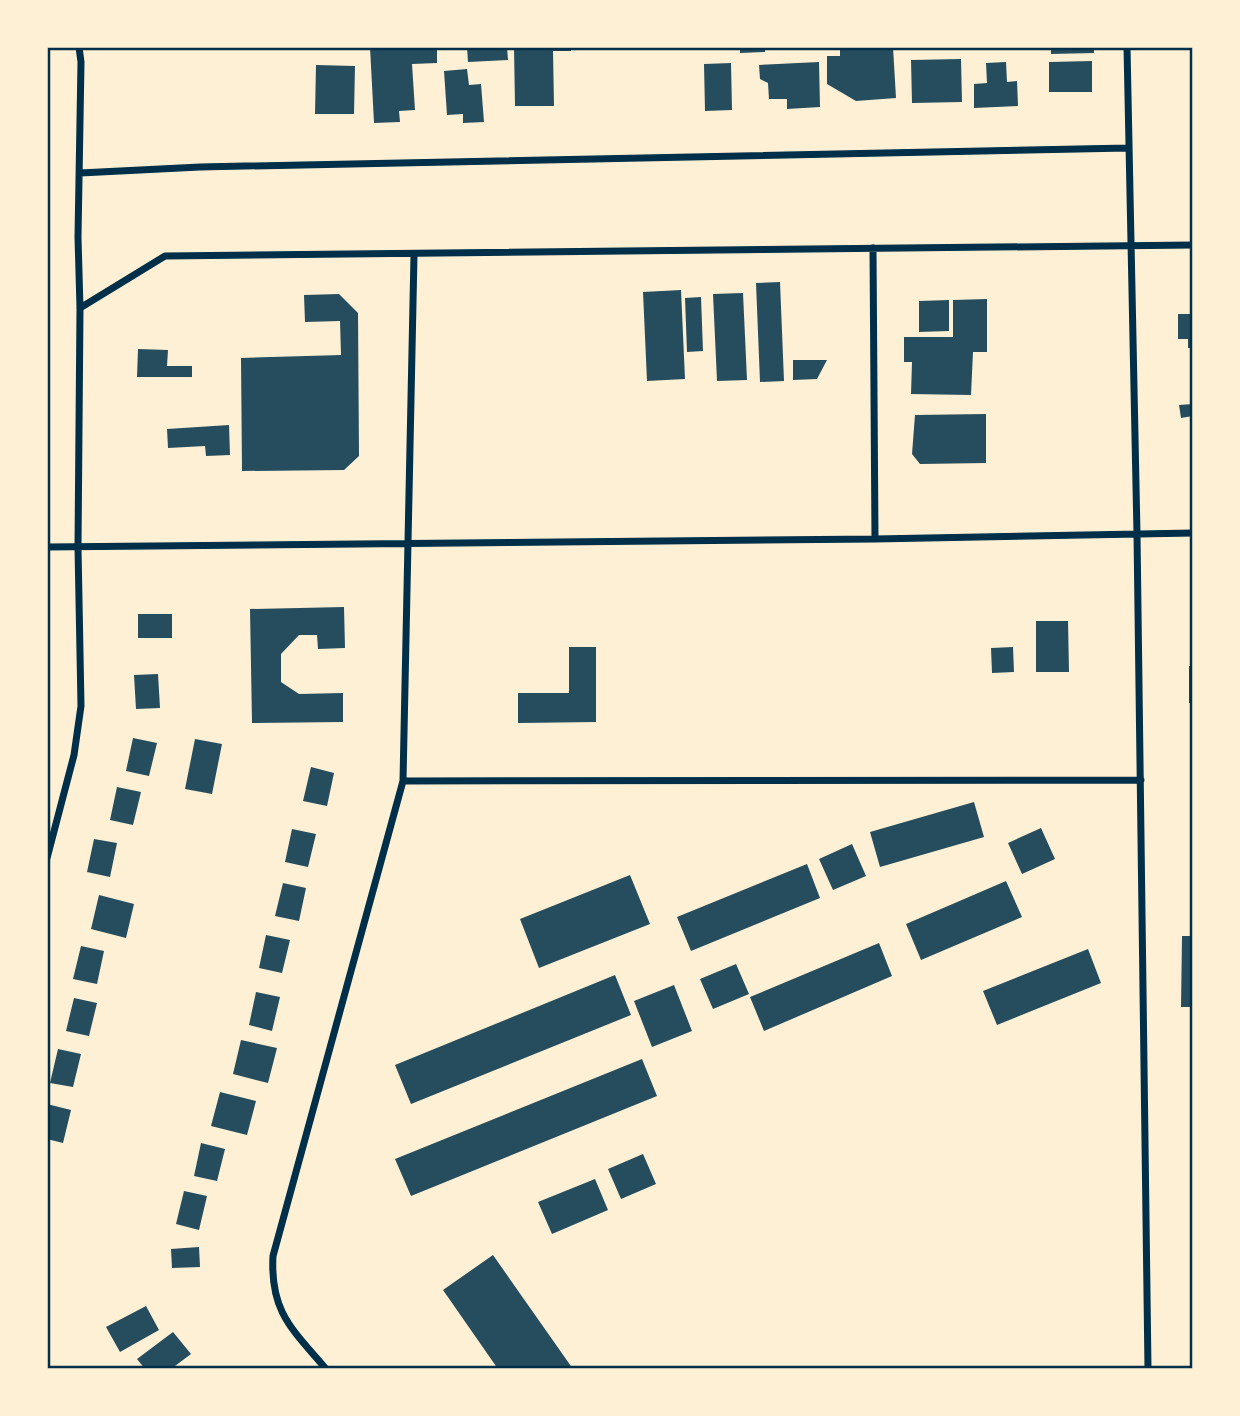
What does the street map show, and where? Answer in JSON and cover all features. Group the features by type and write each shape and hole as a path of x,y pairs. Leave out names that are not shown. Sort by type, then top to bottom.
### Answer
{"street":[{"path":"47,858 74,755 81,706 78,547 82,62 79,47"},
{"path":"1128,47 1148,1369"},
{"path":"80,173 200,167 1128,148"},
{"path":"80,308 165,256 1193,245"},
{"path":"873,248 875,539"},
{"path":"326,1369 291,1327 278,1303 272,1282 274,1256 403,781 414,255"},
{"path":"47,547 875,539 1193,533"},
{"path":"403,781 1141,780"}],"building":[{"path":"370,47 437,47 437,63 412,64 415,110 399,111 400,122 374,123"},
{"path":"467,47 507,47 508,60 468,62"},
{"path":"514,47 571,47 571,51 553,51 554,106 515,106"},
{"path":"740,47 765,47 765,52 740,53"},
{"path":"840,47 893,47 896,98 856,101 827,84 827,56 840,56"},
{"path":"1051,47 1094,47 1094,53 1051,54"},
{"path":"961,59 962,102 912,103 911,60"},
{"path":"1092,61 1092,92 1049,92 1049,62"},
{"path":"819,62 820,107 787,109 787,99 769,99 768,83 760,79 759,65"},
{"path":"1006,62 1007,82 1017,81 1018,106 974,108 974,84 987,83 986,63"},
{"path":"731,63 732,110 705,111 704,64"},
{"path":"316,65 355,66 354,114 315,114"},
{"path":"467,69 469,85 481,84 484,122 463,123 463,114 447,115 444,71"},
{"path":"780,282 784,381 760,382 756,283"},
{"path":"681,290 685,379 647,381 643,292"},
{"path":"743,293 747,380 717,381 713,294"},
{"path":"339,294 358,313 359,456 344,470 242,471 241,358 341,355 340,321 305,322 304,295"},
{"path":"701,297 703,351 687,352 685,298"},
{"path":"987,299 987,352 973,352 971,395 911,394 912,362 904,362 904,337 953,337 953,300"},
{"path":"949,300 949,331 919,332 919,301"},
{"path":"1178,314 1193,314 1193,348 1188,348 1188,339 1178,339"},
{"path":"138,349 168,350 167,366 192,366 192,377 137,377"},
{"path":"793,360 827,360 817,379 793,380"},
{"path":"1193,404 1193,416 1181,418 1179,405"},
{"path":"986,414 986,463 920,464 912,454 915,415"},
{"path":"229,425 230,455 206,456 205,446 168,448 167,429"},
{"path":"344,607 345,648 318,649 317,635 299,635 281,654 281,682 299,694 343,693 343,722 252,723 250,609"},
{"path":"138,614 172,614 172,638 138,638"},
{"path":"1036,621 1068,621 1069,672 1036,672"},
{"path":"569,647 596,647 596,722 518,723 518,693 569,693"},
{"path":"1013,647 1014,672 992,673 991,648"},
{"path":"1189,666 1193,666 1193,703 1189,703"},
{"path":"158,674 160,708 136,709 134,675"},
{"path":"133,738 157,743 149,776 126,771"},
{"path":"195,739 222,744 212,794 185,789"},
{"path":"311,767 334,773 327,806 303,801"},
{"path":"117,787 141,792 133,825 110,820"},
{"path":"974,802 984,837 880,867 870,832"},
{"path":"1041,828 1055,859 1022,874 1008,843"},
{"path":"292,829 316,834 308,867 285,862"},
{"path":"94,839 117,843 110,877 87,872"},
{"path":"852,844 866,876 833,890 819,859"},
{"path":"807,864 820,898 691,951 677,917"},
{"path":"630,875 650,924 539,968 520,919"},
{"path":"1006,881 1022,917 921,960 906,924"},
{"path":"283,883 306,888 299,921 275,916"},
{"path":"99,895 134,904 126,938 91,929"},
{"path":"266,935 290,940 282,973 259,968"},
{"path":"1182,936 1193,936 1193,1007 1181,1007"},
{"path":"879,943 892,976 764,1031 750,997"},
{"path":"81,946 104,951 97,984 73,979"},
{"path":"1088,949 1101,983 997,1025 983,991"},
{"path":"736,964 749,994 713,1009 700,979"},
{"path":"615,975 631,1015 411,1104 395,1065"},
{"path":"674,985 692,1031 652,1047 634,1001"},
{"path":"256,992 280,997 272,1031 249,1025"},
{"path":"74,998 97,1003 89,1036 66,1031"},
{"path":"241,1040 277,1048 268,1083 233,1074"},
{"path":"58,1049 81,1054 73,1087 50,1083"},
{"path":"642,1059 657,1096 411,1196 395,1159"},
{"path":"220,1092 256,1101 247,1135 211,1126"},
{"path":"47,1104 71,1110 63,1143 47,1139"},
{"path":"201,1143 225,1149 217,1181 194,1176"},
{"path":"643,1154 656,1184 621,1199 608,1169"},
{"path":"595,1179 608,1210 552,1234 538,1202"},
{"path":"184,1191 207,1196 199,1230 176,1224"},
{"path":"199,1247 200,1267 172,1268 171,1249"},
{"path":"493,1255 573,1369 498,1369 443,1290"},
{"path":"146,1306 159,1330 120,1352 106,1327"},
{"path":"173,1332 191,1354 171,1369 145,1369 137,1359"}]}
